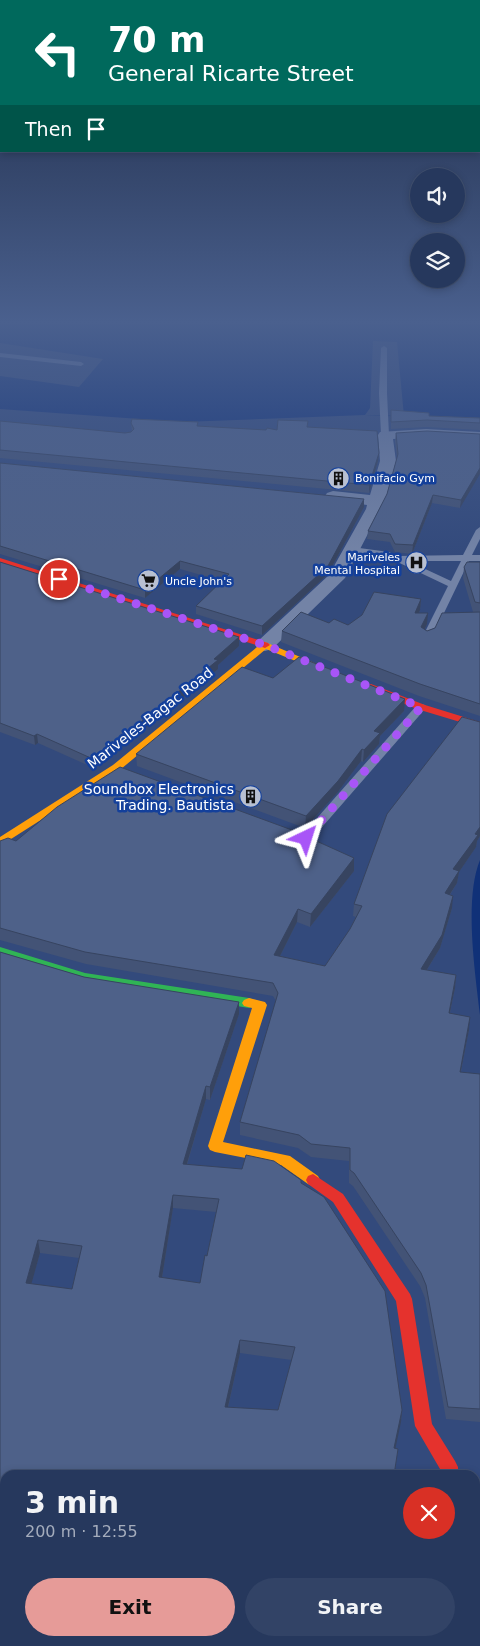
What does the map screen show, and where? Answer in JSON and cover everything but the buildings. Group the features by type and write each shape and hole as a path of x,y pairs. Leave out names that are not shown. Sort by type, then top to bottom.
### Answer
{"main road":[{"path":"0,560 265,645 421,707 480,726"},
{"name":"Mariveles-Bagac Road","path":"0,842 126,771 265,645"},
{"path":"0,951 85,977 260,1005 215,1146 286,1160 338,1198 404,1299 424,1426 449,1470"}],"street":[{"path":"265,645 336,578 377,501 388,461 386,435 426,433 480,436"},
{"path":"320,495 377,501"}],"lane":[{"path":"384,401 386,435"},
{"path":"427,638 440,619 453,585 480,530"},
{"path":"352,550 394,558 480,558"},
{"path":"394,558 453,585"},
{"path":"297,834 421,707"}],"water":[{"path":"0,401 480,401 480,420 365,415 182,422 0,409"},
{"path":"480,860 480,1015 472,936 472,915 475,876"}],"pier":[{"path":"370,401 403,401 404,416 365,415 370,408"}],"traffic: fast":[{"path":"0,951 85,977 249,1003"}],"traffic: slow":[{"path":"265,645 333,673"},
{"path":"0,842 117,767 265,645"},
{"path":"249,1003 260,1005 215,1146 285,1160 313,1180"}],"traffic: jam":[{"path":"0,561 265,645"},
{"path":"371,687 421,707 480,725"},
{"path":"313,1180 338,1198 404,1299 424,1426 449,1470"}],"place":[{"name":"Bonifacio Gym","path":"339,478"},
{"name":"Mariveles Mental Hospital","path":"416,563"},
{"name":"Uncle John's","path":"149,581"},
{"name":"Soundbox Electronics Trading. Bautista","path":"250,797"}],"route":[{"path":"59,579 265,645 421,707 306,838"}]}
